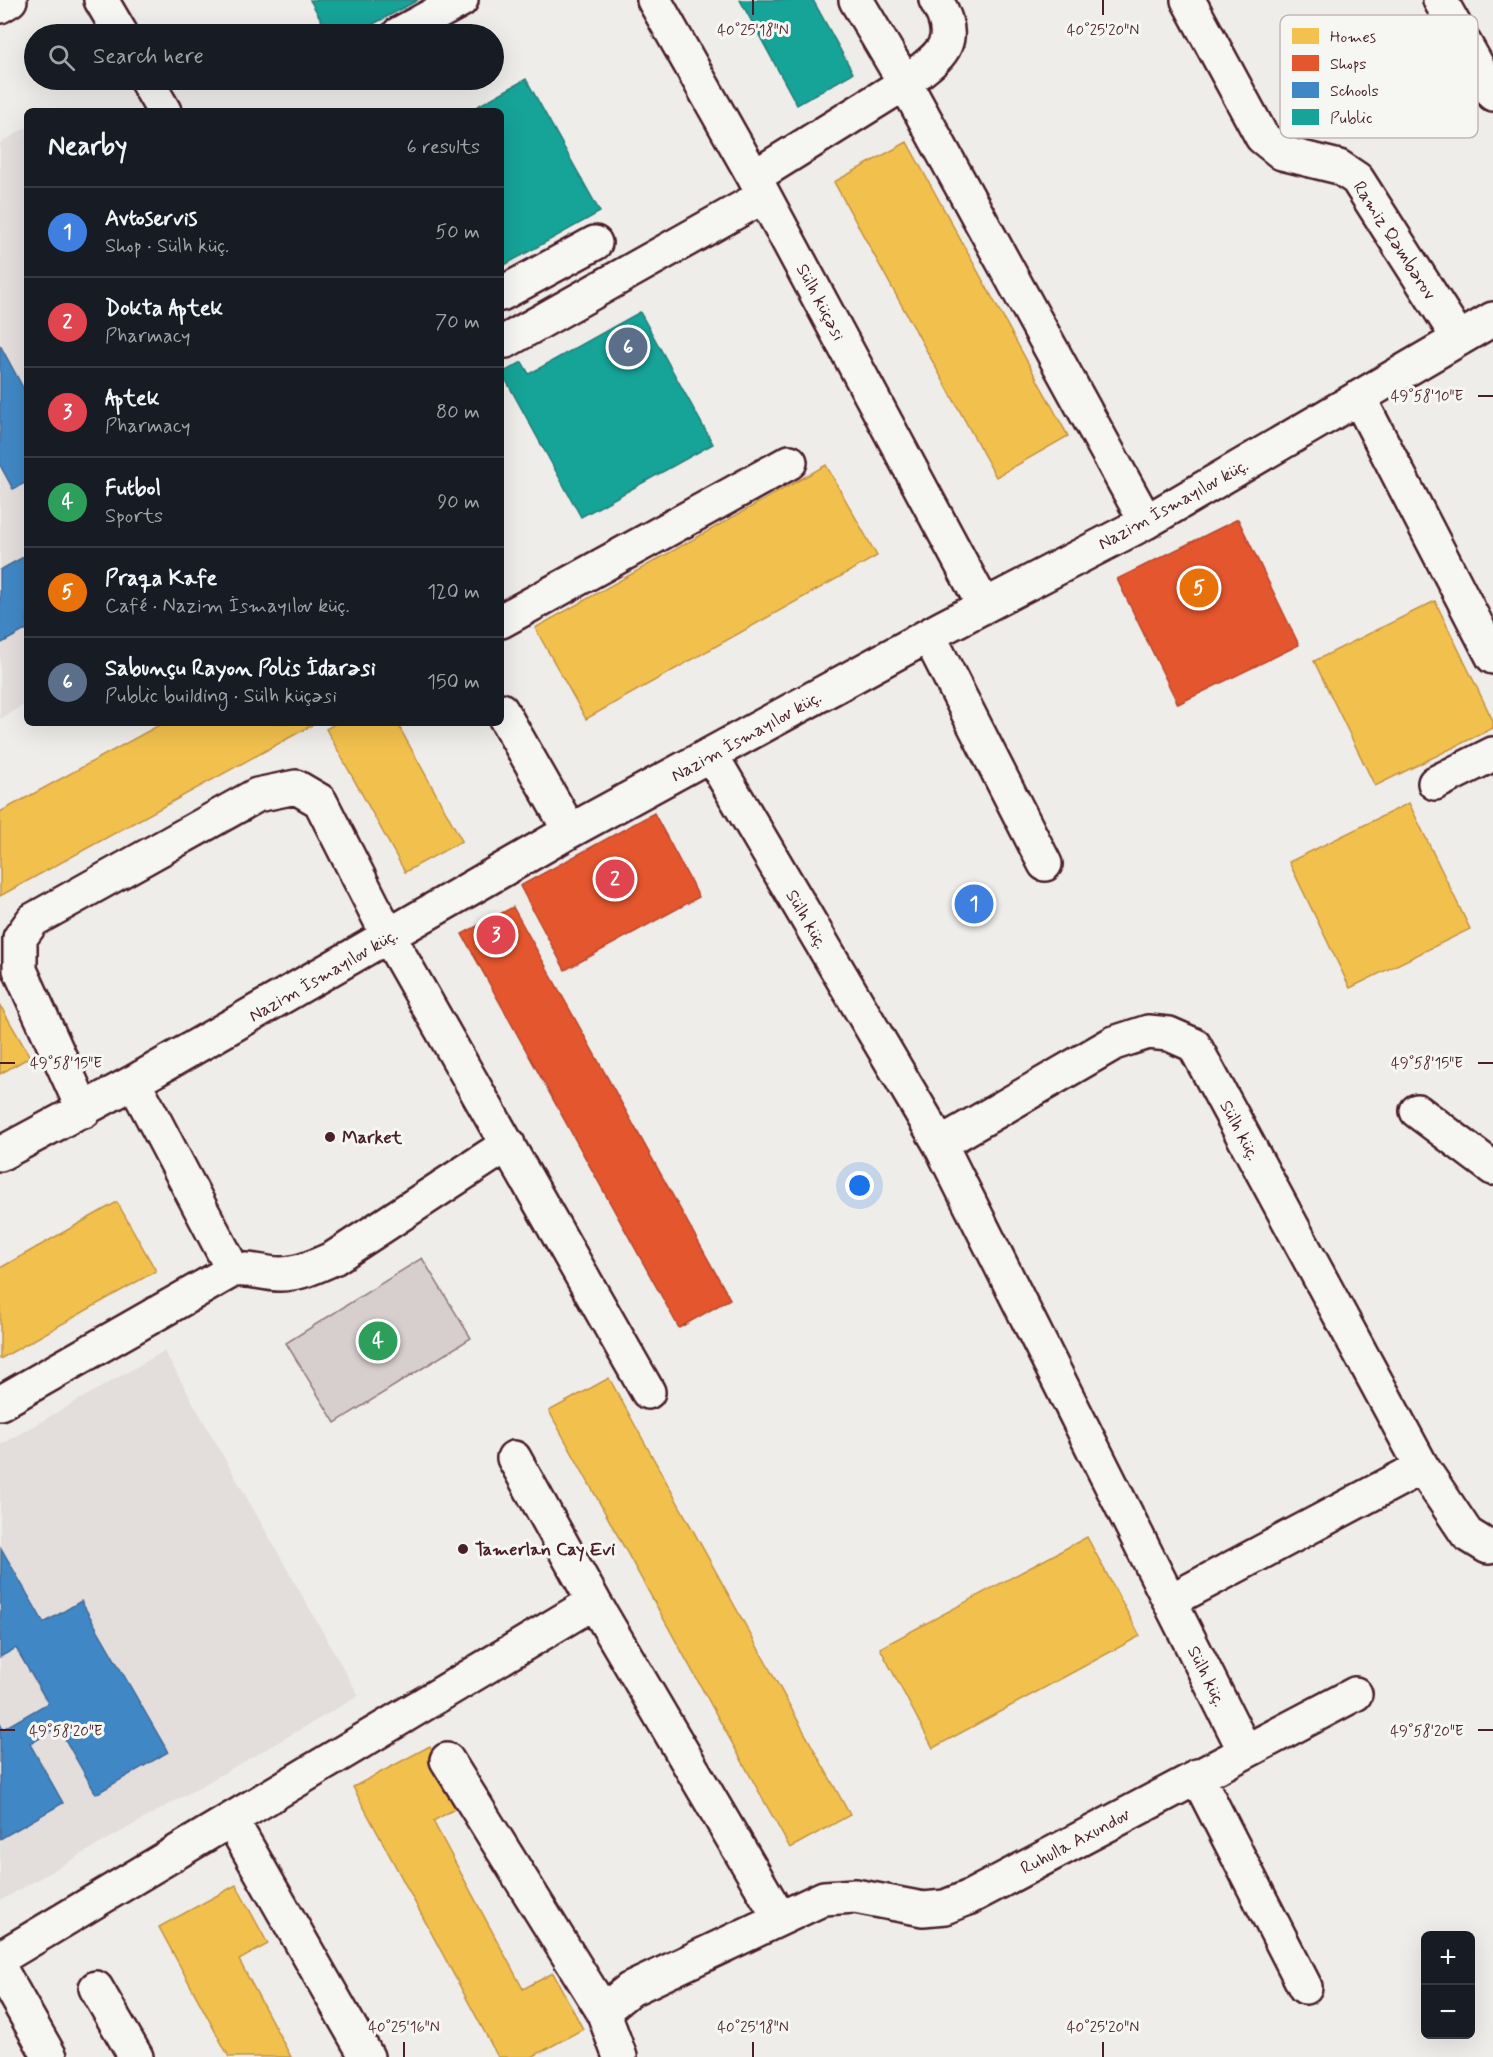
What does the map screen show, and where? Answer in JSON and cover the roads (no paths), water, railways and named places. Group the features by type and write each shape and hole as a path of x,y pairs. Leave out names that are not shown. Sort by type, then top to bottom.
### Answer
{"street":[{"path":"0,6 10,0"},
{"path":"101,0 115,24"},
{"path":"417,24 461,0"},
{"name":"Sülh küçəsi","path":"654,0 759,186 984,606"},
{"path":"856,0 905,83 1146,522"},
{"path":"506,340 759,186 905,83 944,51 948,32 936,0"},
{"name":"Ramiz Qəmbərov","path":"1188,0 1262,137 1282,153 1339,167 1357,179 1459,339"},
{"path":"1440,0 1448,15"},
{"path":"1478,67 1493,94"},
{"path":"152,90 162,108"},
{"path":"504,292 595,243"},
{"name":"Nazim İsmayılov küç.","path":"0,1154 134,1083 570,831 984,606 1146,522 1493,319"},
{"path":"1359,398 1493,657"},
{"path":"504,619 790,462"},
{"path":"929,636 1045,864"},
{"path":"504,715 570,831"},
{"path":"1435,783 1493,754"},
{"name":"Sülh küç.","path":"711,755 940,1144 1245,1751"},
{"path":"84,1111 20,970 20,938 33,920 257,795 296,787 320,801 389,937 648,1392"},
{"name":"Sülh küç.","path":"940,1144 1114,1043 1148,1032 1169,1034 1194,1045 1422,1467 1467,1534 1488,1547 1493,1546"},
{"path":"134,1083 234,1270"},
{"path":"1417,1111 1493,1168"},
{"path":"0,1403 234,1270 252,1268 279,1274 303,1272 334,1258 508,1144"},
{"path":"514,1458 594,1602 779,1917"},
{"path":"1170,1601 1422,1467"},
{"path":"0,1958 594,1602"},
{"name":"Ruhulla Axundov","path":"603,2011 629,1990 779,1917 824,1898 855,1896 923,1909 945,1907 970,1898 1355,1694"},
{"path":"447,1760 603,2011 620,2057"},
{"path":"1197,1776 1305,1987"},
{"path":"232,1821 367,2057"},
{"path":"0,1969 50,2057"},
{"path":"96,1988 136,2057"}],"place":[{"name":"Sabunçu Rayon Polis İdarəsi","path":"628,347"},
{"name":"Praqa Kafe","path":"1199,588"},
{"name":"Dokta Aptek","path":"615,879"},
{"name":"Avtoservis","path":"974,904"},
{"name":"Aptek","path":"496,935"},
{"name":"Market","path":"330,1137"},
{"name":"Futbol","path":"378,1341"},
{"name":"Tamerlan Cay Evi","path":"463,1549"}]}
